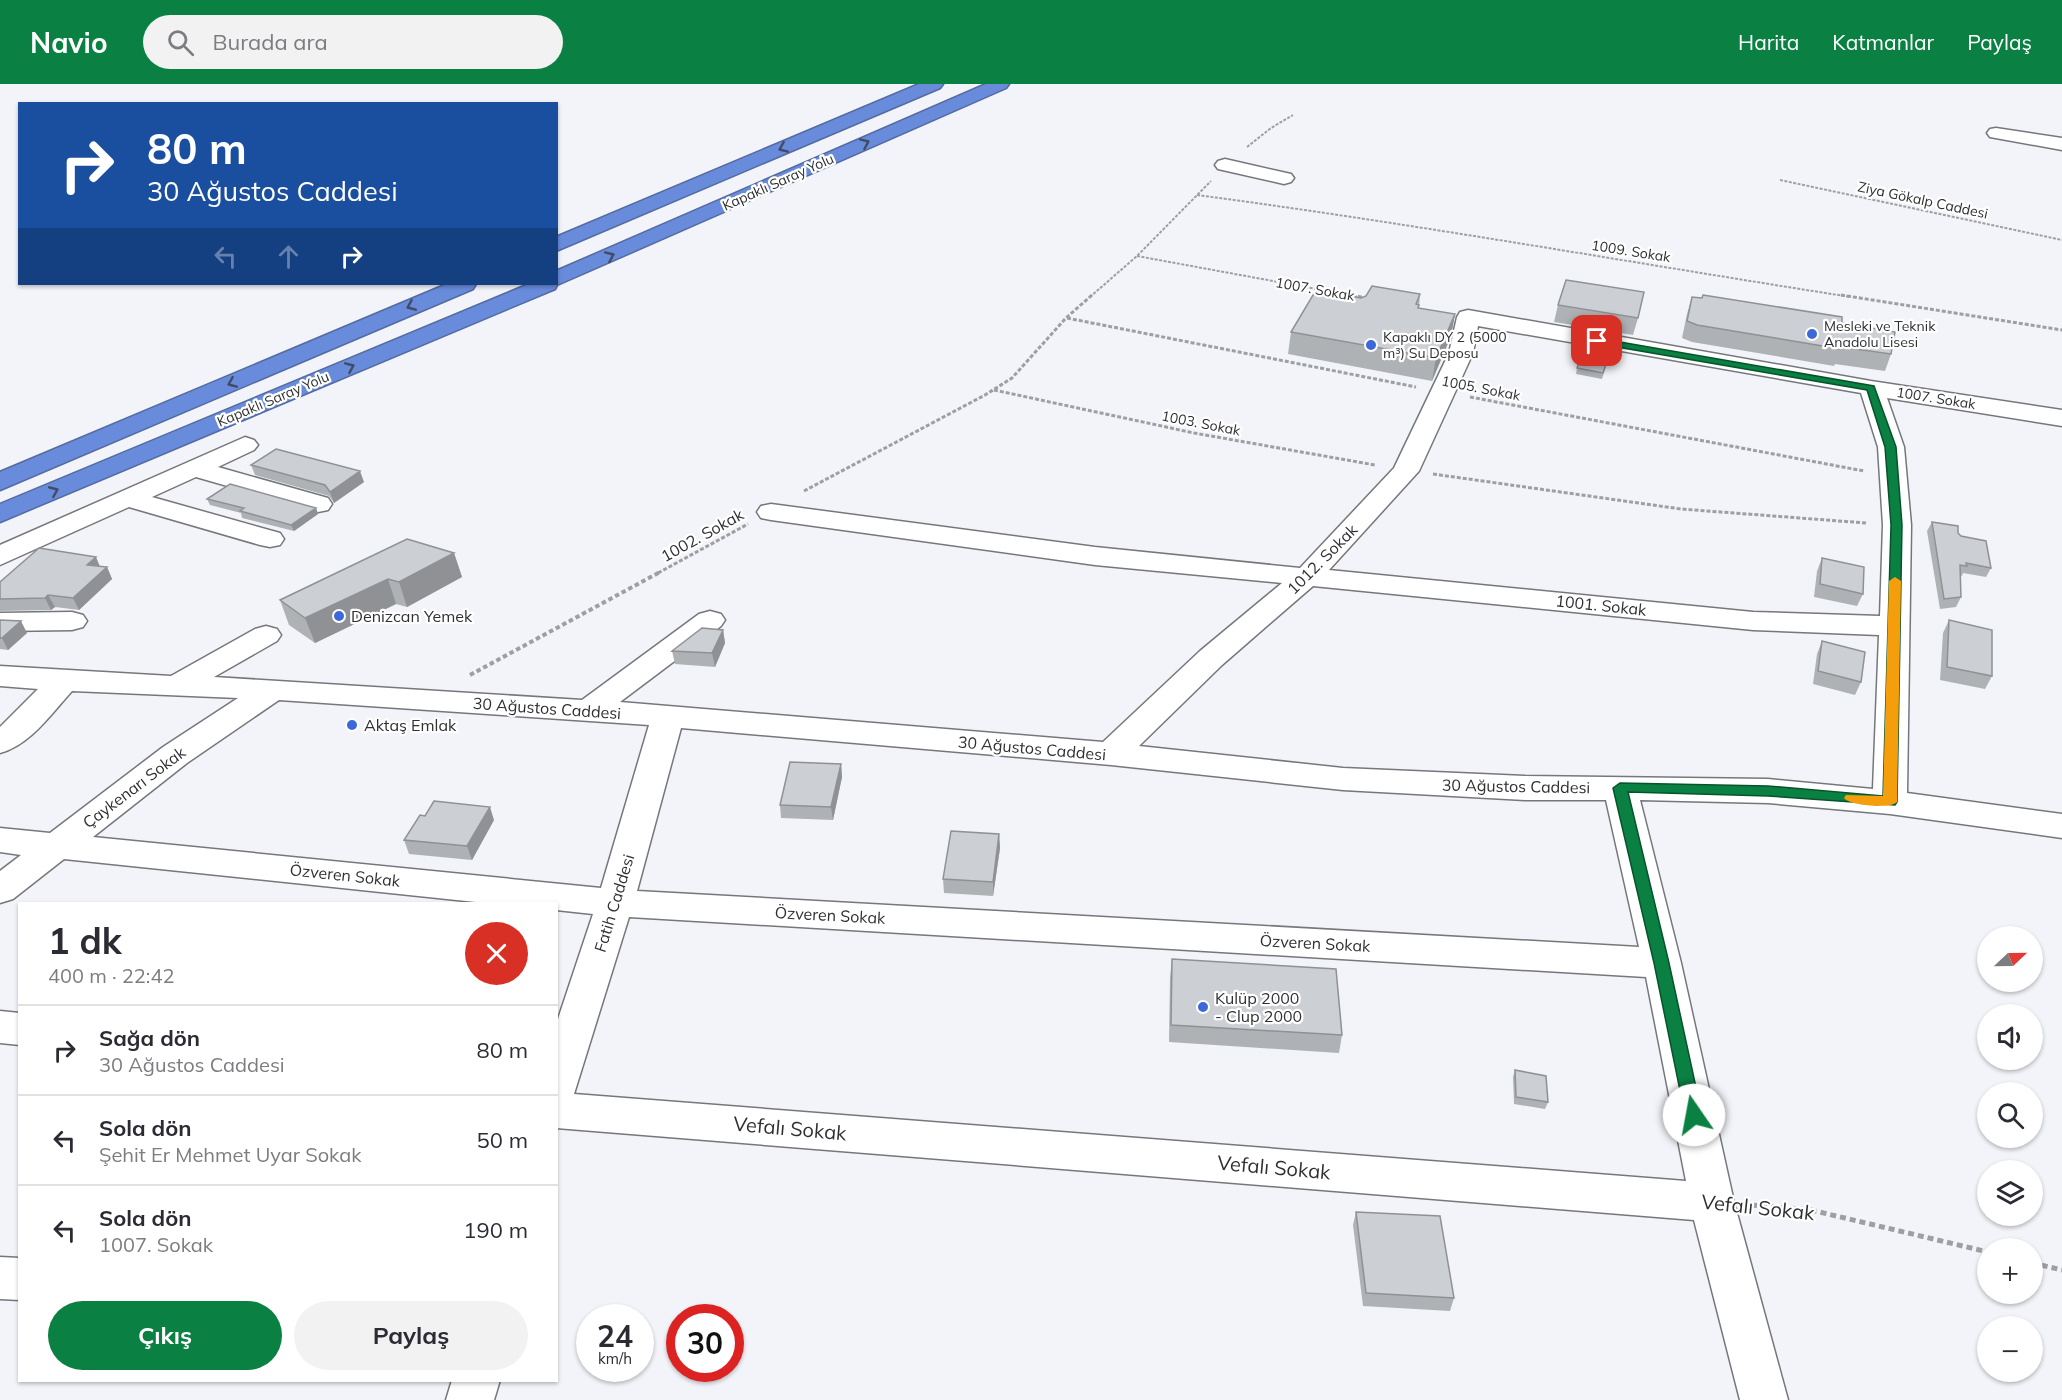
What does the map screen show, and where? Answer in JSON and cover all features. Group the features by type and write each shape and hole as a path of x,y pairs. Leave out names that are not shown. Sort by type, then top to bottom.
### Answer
{"highway":[{"name":"Kapaklı Saray Yolu","path":"558,244 934,84"},
{"name":"Kapaklı Saray Yolu","path":"558,278 1000,84"},
{"name":"Kapaklı Saray Yolu","path":"0,482 463,285"},
{"name":"Kapaklı Saray Yolu","path":"0,514 545,285"}],"street":[{"path":"1996,133 2062,144"},
{"path":"1226,165 1284,178"},
{"name":"1007. Sokak","path":"1468,318 1871,388 2062,418"},
{"name":"1012. Sokak","path":"1111,754 1211,658 1309,576 1406,471 1461,353 1468,318"},
{"path":"1871,388 1891,447 1897,525 1890,802"},
{"path":"0,556 244,445"},
{"path":"193,468 318,504"},
{"path":"126,498 270,539"},
{"name":"1001. Sokak","path":"771,512 1095,556 1753,621 1893,626"},
{"path":"588,711 710,620"},
{"path":"0,622 72,621"},
{"path":"176,686 266,635"},
{"name":"30 Ağustos Caddesi","path":"0,676 273,690 668,716 1111,754 1343,779 1525,788 1768,791 1890,802 2062,826"},
{"path":"0,741 14,733 63,681"},
{"name":"Çaykenarı Sokak","path":"0,890 175,755 273,690"},
{"name":"Fatih Caddesi","path":"558,1086 615,903 668,716"},
{"path":"1620,788 1662,963 1712,1202 1764,1400"},
{"name":"Özveren Sokak","path":"0,840 615,903 1662,963"},
{"path":"0,1027 18,1029"},
{"name":"Vefalı Sokak","path":"558,1110 1712,1202"},
{"path":"0,1278 18,1280"},
{"path":"470,1400 476,1382"}],"path":[{"name":"1002. Sokak","path":"422,700 510,655 1012,378 1066,318 1137,256 1226,165 1271,128 1293,116"},
{"name":"Ziya Gökalp Caddesi","path":"1780,180 2062,240"},
{"name":"1009. Sokak","path":"1197,195 1340,214 1488,240 2062,330"},
{"name":"1007. Sokak","path":"1137,256 1368,298"},
{"name":"1005. Sokak","path":"1066,318 1893,477"},
{"name":"1003. Sokak","path":"993,390 1194,433 1406,471 1681,509 1897,525"},
{"name":"Vefalı Sokak","path":"1712,1202 1811,1210 1977,1249"},
{"path":"2043,1266 2062,1270"}],"building":[{"path":"1566,280 1644,292 1638,318 1558,305"},
{"path":"1372,286 1420,294 1416,304 1419,305 1418,308 1455,314 1436,358 1291,332 1316,290 1361,298 1366,296"},
{"path":"1703,295 1842,317 1842,323 1895,332 1891,354 1841,347 1841,349 1697,325 1687,321 1692,297 1702,298"},
{"path":"1587,341 1612,346 1603,373 1577,368"},
{"path":"276,449 360,471 330,492 325,485 251,465"},
{"path":"230,484 316,508 291,525 240,511 244,508 207,499"},
{"path":"1932,522 1958,526 1958,533 1961,536 1986,541 1991,568 1966,563 1967,566 1960,565 1961,597 1944,599"},
{"path":"407,539 454,553 399,582 388,579 305,618 280,600"},
{"path":"39,548 96,557 87,565 107,567 73,598 48,595 45,598 0,599 0,582"},
{"path":"1822,558 1864,567 1863,594 1820,584"},
{"path":"0,620 21,621 0,638"},
{"path":"1949,620 1992,630 1992,676 1947,667"},
{"path":"702,628 723,630 712,653 672,651"},
{"path":"1822,641 1865,652 1861,682 1818,671"},
{"path":"790,762 841,764 831,807 780,805"},
{"path":"434,801 490,807 467,846 404,840 420,815 425,816"},
{"path":"951,831 999,834 993,882 943,879"},
{"path":"1172,959 1336,969 1342,1035 1171,1025"},
{"path":"1515,1070 1546,1076 1548,1102 1516,1097"},
{"path":"1356,1212 1440,1216 1454,1298 1366,1293"}],"slow traffic":[{"path":"1851,798 1890,802 1895,581"}],"place":[{"name":"Mesleki ve Teknik Anadolu Lisesi","path":"1812,334"},
{"name":"Kapaklı DY 2 (5000 m³) Su Deposu","path":"1371,345"},
{"name":"Denizcan Yemek","path":"339,616"},
{"name":"Aktaş Emlak","path":"352,725"},
{"name":"Kulüp 2000 - Clup 2000","path":"1203,1007"}],"route":[{"path":"1597,341 1871,388 1891,447 1897,525 1890,802 1768,791 1620,788 1662,963 1694,1115"}]}
